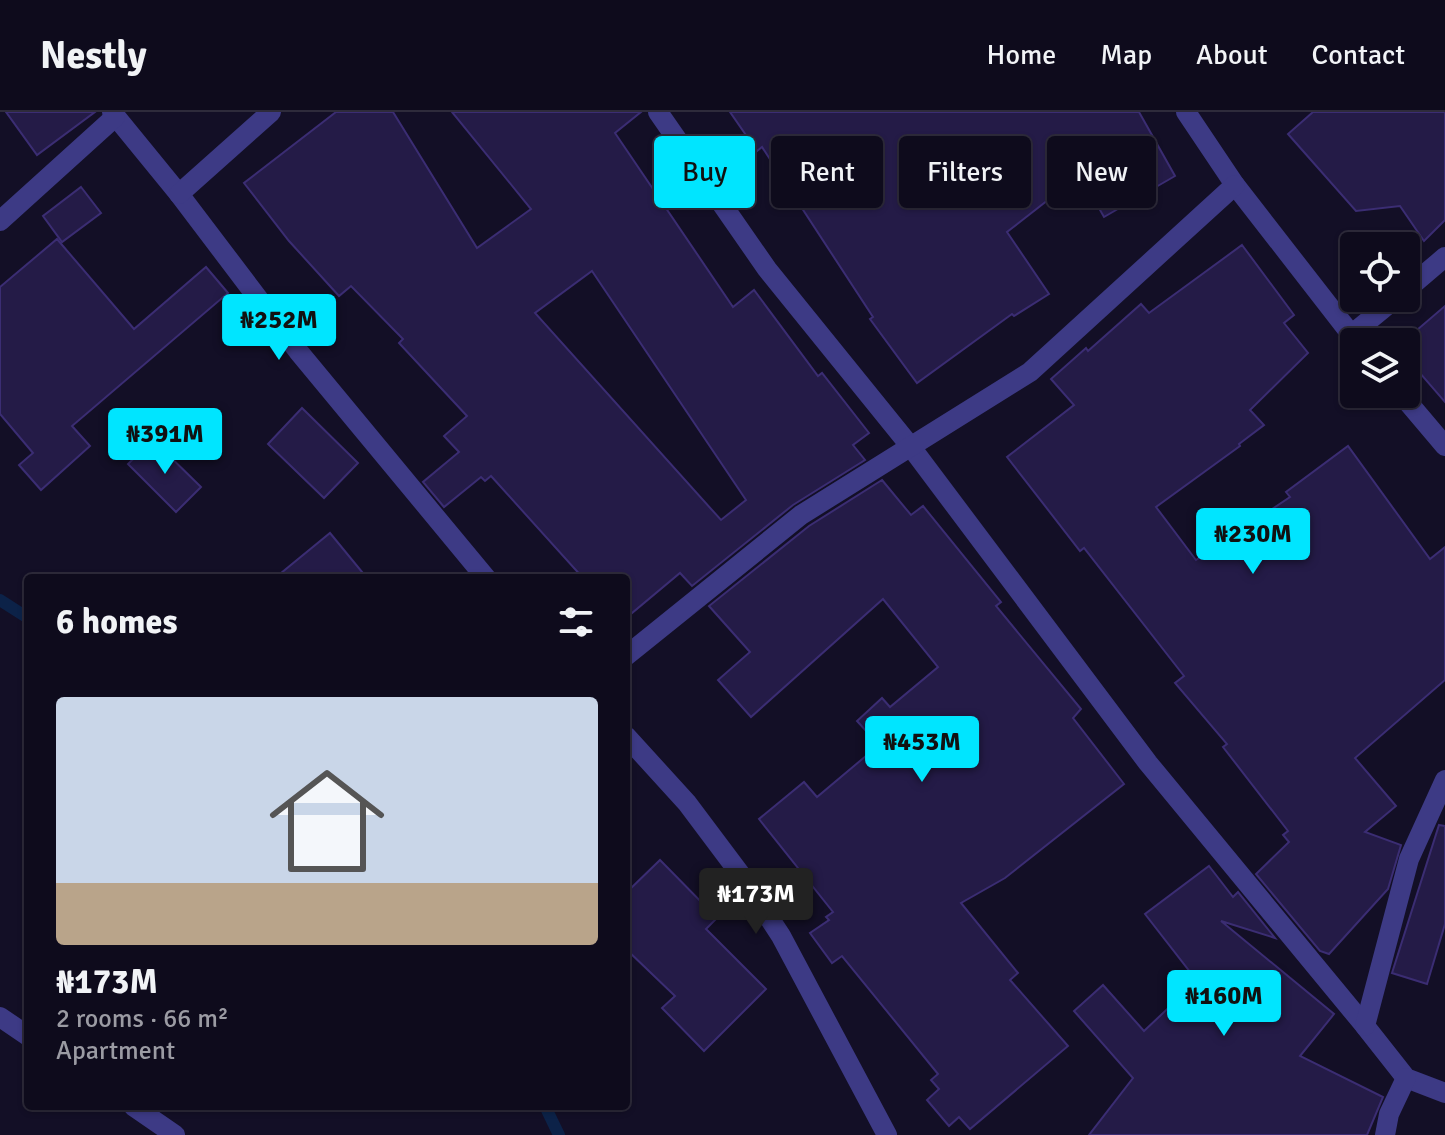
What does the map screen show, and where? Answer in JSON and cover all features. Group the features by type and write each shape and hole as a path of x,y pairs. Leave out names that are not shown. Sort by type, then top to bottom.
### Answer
{"street":[{"path":"179,194 271,112"},
{"path":"658,112 767,269 911,447 1148,763 1406,1078 1445,1093"},
{"path":"1186,112 1235,185 1346,328"},
{"path":"0,221 114,114 298,351 483,574"},
{"path":"630,653 801,515 1030,372 1235,185"},
{"path":"1420,278 1445,257"},
{"path":"1365,328 1382,312"},
{"path":"1413,408 1445,446"},
{"path":"630,740 687,803 741,875 781,936 887,1135"},
{"path":"1365,1026 1409,859 1445,780"},
{"path":"0,1017 24,1033"},
{"path":"1385,1135 1389,1114 1406,1078"},
{"path":"139,1110 175,1135"}],"building":[{"path":"6,112 95,112 37,155"},
{"path":"336,112 393,112 477,248 531,209 452,112 641,112 615,133 654,191 654,208 666,208 733,307 754,290 818,376 822,373 869,433 853,445 865,460 793,505 692,586 680,573 630,615 630,574 579,574 491,476 485,481 481,477 444,507 423,482 459,452 444,436 467,416 399,343 403,339 351,286 339,296 289,241 244,183","holes":["592,271 746,500 721,520 535,313"]},
{"path":"730,112 1139,112 1152,136 1047,136 1047,201 1007,232 1049,294 1014,316 1012,314 917,383 870,319 873,317 802,208 883,208 883,136 771,136 771,161 762,147 757,151 755,148 755,136 747,136"},
{"path":"1313,112 1445,112 1445,220 1424,241 1400,206 1356,211 1288,134"},
{"path":"1156,142 1175,176 1156,187"},
{"path":"81,187 101,213 62,242 43,216"},
{"path":"1099,208 1120,208 1104,217"},
{"path":"57,239 134,329 206,267 228,293 72,426 90,446 41,490 19,465 33,453 0,414 0,287"},
{"path":"1242,245 1294,315 1284,323 1308,353 1250,410 1264,425 1156,507 1196,560 1290,497 1286,492 1348,446 1430,559 1445,547 1445,680 1355,758 1396,806 1365,832 1401,845 1388,889 1329,954 1320,951 1256,874 1289,842 1283,835 1288,831 1223,747 1227,744 1175,683 1184,676 1084,548 1080,551 1007,457 1074,405 1051,379 1141,304 1149,313"},
{"path":"1445,306 1445,402 1420,373 1419,328"},
{"path":"302,408 358,463 324,498 268,444"},
{"path":"153,440 201,487 176,512 128,464"},
{"path":"882,480 911,515 923,506 1001,602 996,606 1081,709 1073,718 1124,784 1005,878 961,903 1018,973 1010,980 1068,1046 970,1129 959,1117 949,1126 927,1100 939,1089 931,1080 938,1074 842,956 832,963 810,933 829,920 826,917 833,912 759,819 804,782 817,797 879,745 857,721 882,698 890,707 938,667 883,599 751,717 718,680 750,652 709,606 809,526"},
{"path":"330,533 364,574 280,574"},
{"path":"1439,825 1445,826 1445,924 1427,984 1392,973"},
{"path":"660,860 717,918 706,929 766,989 704,1051 662,1008 675,996 630,953 630,889"},
{"path":"1209,866 1233,897 1238,892 1275,938 1221,921 1334,1014 1300,1056 1383,1097 1367,1135 1089,1135 1133,1078 1074,1011 1103,985 1144,1031 1197,981 1145,914"}],"waterway":[{"path":"0,600 24,615"},
{"path":"547,1110 559,1135"}]}
